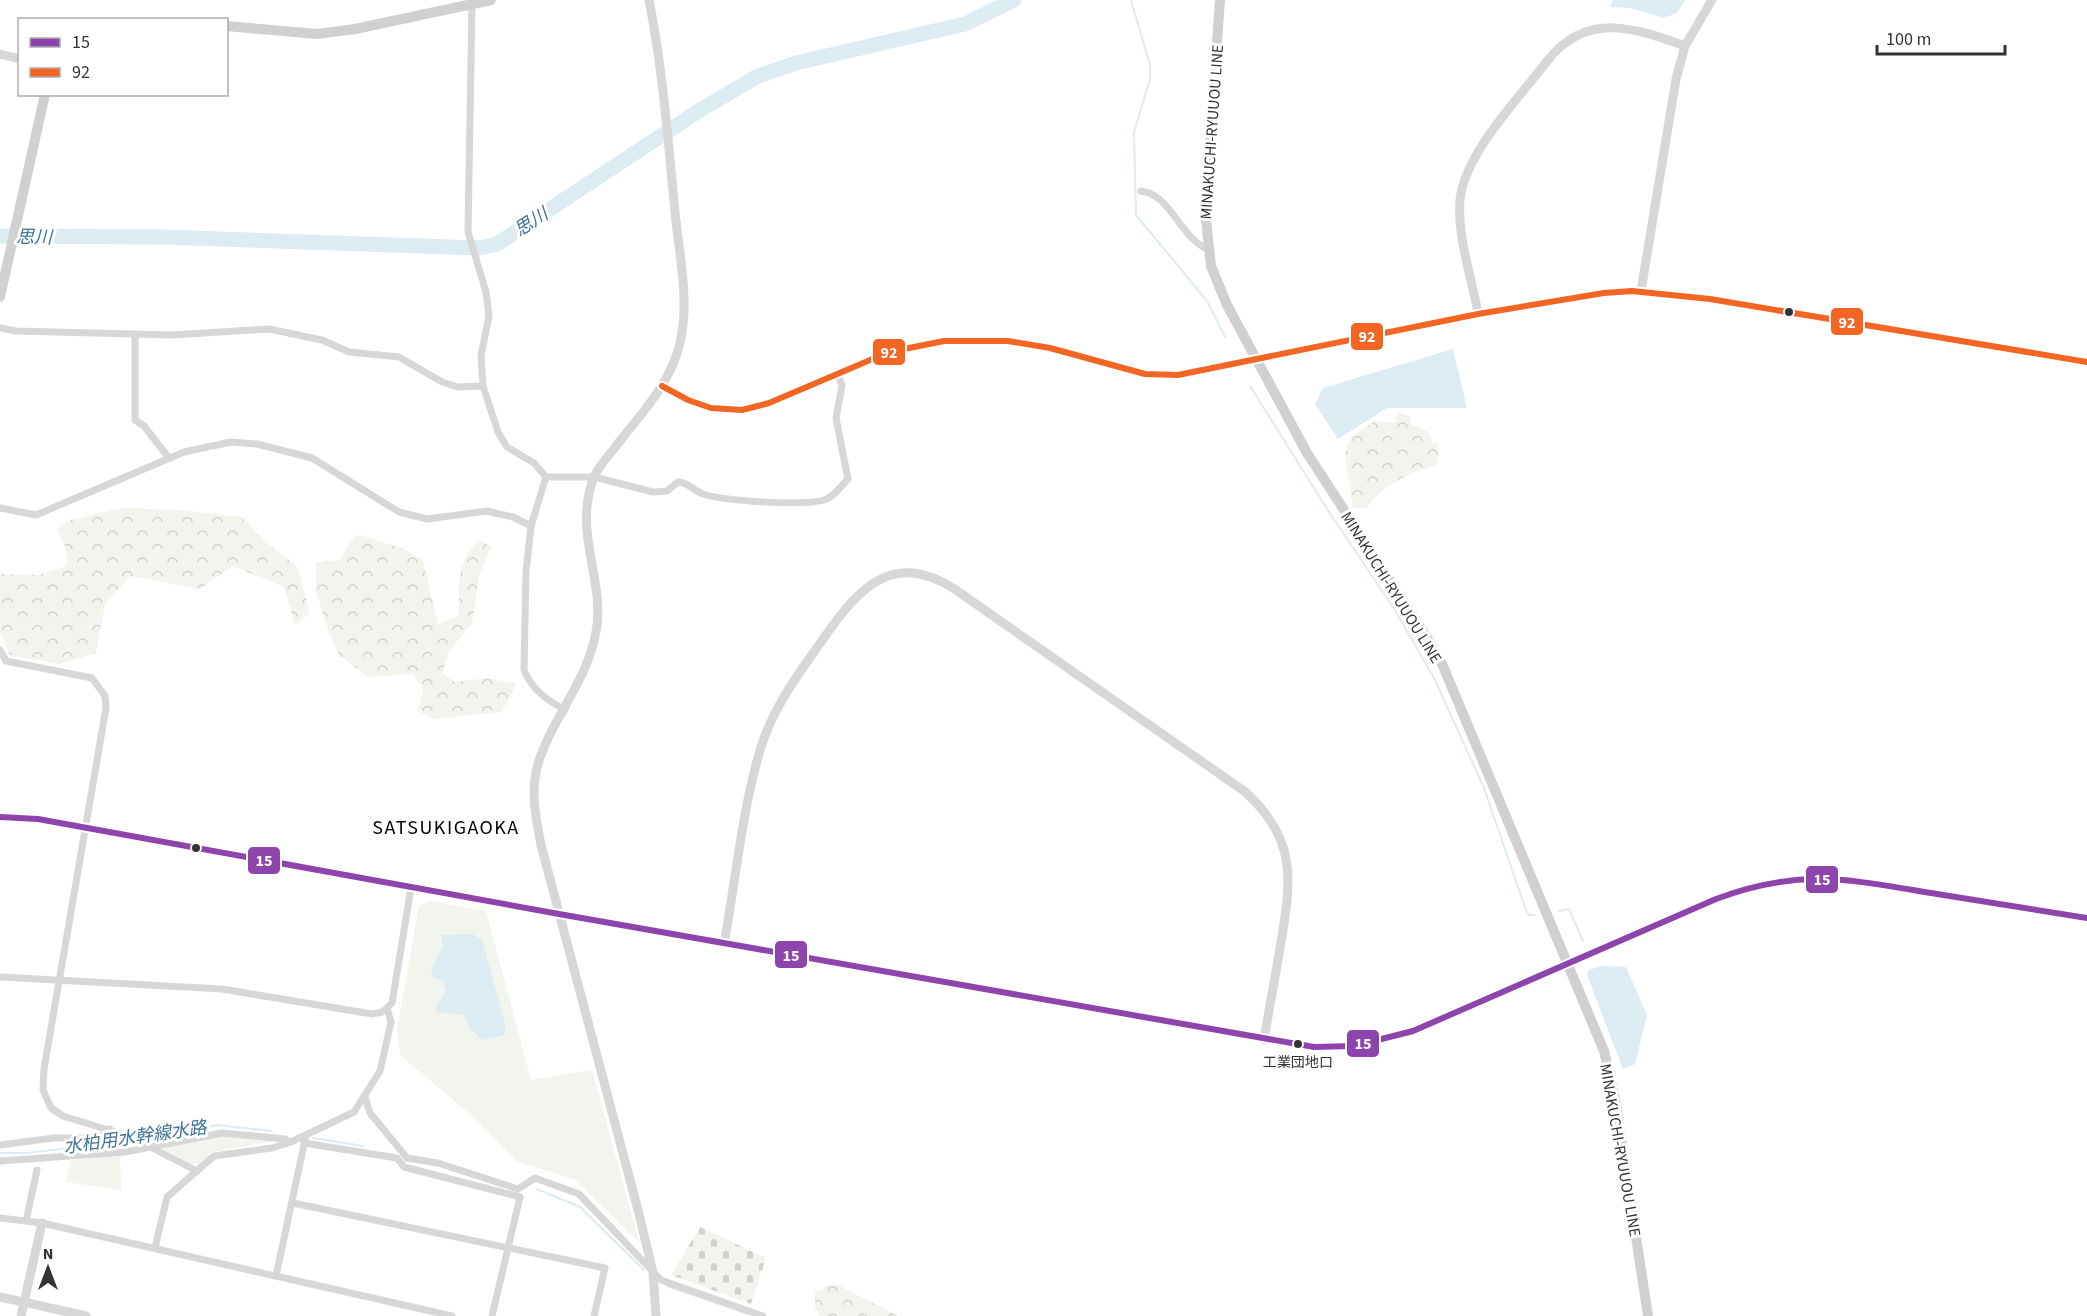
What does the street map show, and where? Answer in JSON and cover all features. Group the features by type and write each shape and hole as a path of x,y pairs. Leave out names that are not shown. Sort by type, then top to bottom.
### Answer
{"main road":[{"path":"228,26 318,34 355,29 491,0"},
{"name":"MINAKUCHI-RYUUOU LINE","path":"1220,0 1204,210 1207,249 1214,278 1306,453 1428,639 1443,666 1604,1051 1616,1110 1648,1316"},
{"path":"0,297 45,96"}],"street":[{"path":"649,0 658,43 684,309 678,351 662,386 594,477 587,501 585,522 597,628 589,662 566,710 544,747 535,779 536,822 653,1272 656,1316"},
{"path":"1641,291 1676,79 1685,46 1712,0"},
{"path":"472,4 469,239 486,292 489,316 481,356 483,386 498,432 507,447 534,463 546,477 594,477 653,492 666,491 678,482 683,482 703,494 725,497 801,504 826,500 848,479 836,418 842,386 837,372"},
{"path":"1478,314 1461,223 1463,184 1471,162 1548,60 1566,42 1591,30 1602,28 1628,27 1685,46"},
{"path":"0,54 18,58"},
{"path":"1141,191 1150,192 1161,201 1188,236 1207,249"},
{"path":"662,386 688,400 711,408 742,410 769,403 889,351 944,341 1008,341 1050,348 1145,374 1178,375 1478,314 1604,293 1641,291 1710,299 2087,362"},
{"path":"0,328 16,332 135,334 201,334 269,329 322,340 349,352 399,357 442,382 458,387 483,386"},
{"path":"135,334 135,420 144,426 169,458"},
{"path":"0,508 36,515 169,458 231,442 258,444 322,463 399,512 427,519 487,512 513,517 531,526"},
{"path":"546,477 531,526 526,572 524,670 528,682 543,697 566,710"},
{"path":"724,944 755,769 770,723 783,697 854,596 872,582 888,575 917,573 942,581 953,588 1244,791 1274,824 1286,855 1289,884 1264,1040"},
{"path":"0,650 6,661 92,678 105,696 106,708 43,1090 51,1108 63,1116 130,1137 197,1172"},
{"path":"0,817 38,819 559,915 1314,1047 1338,1047 1389,1039 1745,888 1794,878 1853,879 2087,918"},
{"path":"155,1248 167,1197 214,1156 272,1148 305,1139 354,1112 365,1097 384,1061 391,1022 387,1008 393,995 411,888"},
{"path":"0,978 222,989 372,1014 387,1008"},
{"path":"365,1097 370,1113 407,1158 438,1163 518,1189 535,1178 579,1194 661,1280 683,1290 763,1316"},
{"path":"0,1145 53,1138 85,1138 104,1135 110,1129"},
{"path":"0,1161 125,1152 145,1145 222,1133 285,1138 289,1142"},
{"path":"305,1139 397,1158 404,1167 520,1197 492,1316"},
{"path":"276,1276 305,1139"},
{"path":"411,1168 413,1159"},
{"path":"26,1221 37,1170"},
{"path":"293,1203 605,1268 594,1316"},
{"path":"0,1218 42,1223 452,1316"},
{"path":"21,1316 42,1223"},
{"path":"0,1297 86,1316"}],"green space":[{"path":"1398,413 1410,416 1411,425 1429,432 1432,443 1438,443 1438,460 1435,466 1406,476 1387,487 1366,509 1353,508 1345,455 1350,438 1375,421 1395,423"},
{"path":"122,508 179,510 242,517 265,542 297,566 310,613 295,625 284,587 233,566 200,589 130,576 105,605 96,653 59,664 10,655 0,632 0,574 38,575 65,567 67,553 57,530 66,521"},
{"path":"360,535 404,549 423,560 438,625 459,615 460,574 472,547 480,540 491,547 479,577 472,624 450,650 442,673 455,682 488,678 516,684 502,712 432,719 418,711 423,689 413,674 368,677 339,655 316,592 316,563 339,560 354,537"},
{"path":"430,901 486,911 531,1080 592,1070 639,1242 575,1180 516,1161 478,1121 400,1055 397,1030 419,906"},
{"path":"227,1135 282,1140 212,1152 201,1163 192,1164 160,1147"},
{"path":"120,1155 121,1190 66,1182 71,1160"},
{"path":"700,1227 766,1258 751,1304 671,1275"},
{"path":"828,1285 838,1285 898,1316 821,1316 815,1308 815,1293"}],"shaded area":[{"path":"1685,0 1677,13 1664,18 1630,8 1611,7 1612,1"},
{"path":"1453,349 1467,408 1387,408 1338,439 1315,404 1323,388"},
{"path":"472,934 482,940 506,1027 504,1035 482,1040 470,1028 464,1015 438,1012 435,1009 446,991 443,982 433,977 431,971 442,947 442,935"},
{"path":"1601,966 1626,967 1647,1015 1635,1064 1623,1069 1587,975 1589,970"}],"waterway":[{"name":"思川","path":"0,236 163,237 480,248 497,244 697,112 756,77 796,63 965,24 1014,0"},
{"path":"1131,0 1150,65 1150,79 1134,132 1136,215 1207,301 1225,337"},
{"path":"1250,386 1327,509 1395,610 1434,678 1484,788 1526,910 1529,915 1535,915"},
{"path":"1559,911 1569,909 1583,941"},
{"name":"水柏用水幹線水路","path":"140,1140 217,1125 271,1131"},
{"name":"水柏用水幹線水路","path":"313,1138 363,1146"},
{"name":"水柏用水幹線水路","path":"0,1153 26,1153 132,1141"},
{"name":"水柏用水幹線水路","path":"537,1189 580,1207 644,1270"},
{"name":"水柏用水幹線水路","path":"667,1286 748,1314"}],"transit line":[{"name":"92","path":"662,386 688,400 711,408 742,410 769,403 889,352 944,341 1008,341 1050,348 1145,374 1178,375 1478,314 1604,293 1632,291 1710,299 2087,362"},
{"name":"15","path":"0,817 38,819 559,914 1314,1047 1354,1046 1413,1031 1716,899 1774,883 1826,879 1852,881 2087,918"}],"place":[{"name":"工業団地口","path":"1298,1044"}],"district":[{"name":"SATSUKIGAOKA","path":"446,827"}]}
